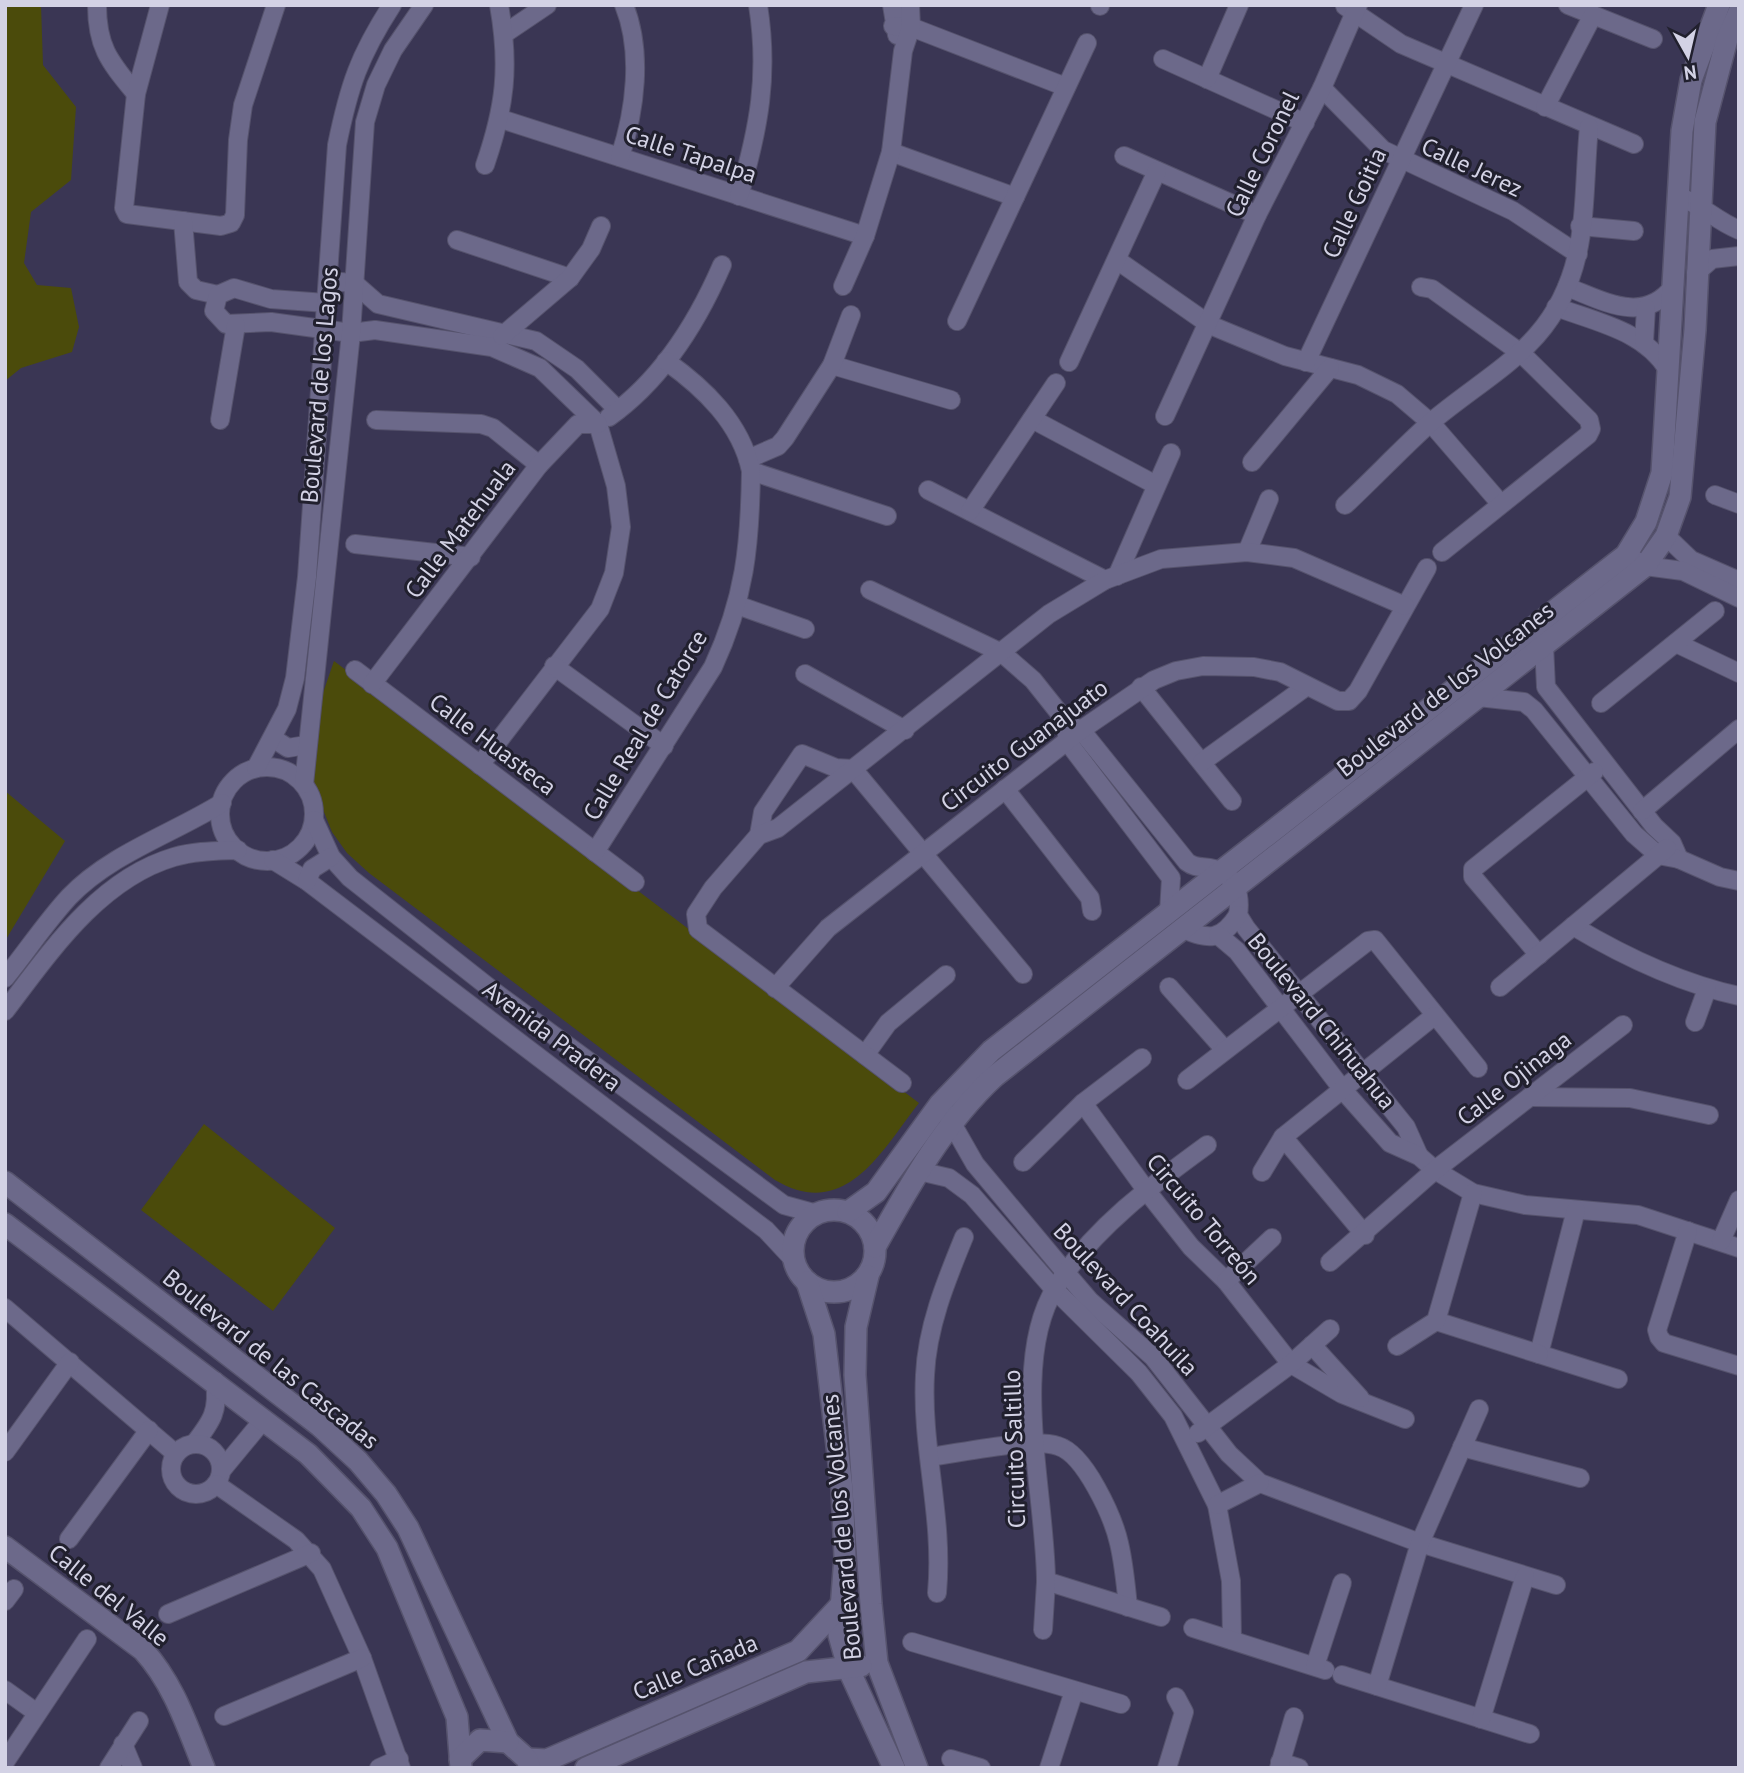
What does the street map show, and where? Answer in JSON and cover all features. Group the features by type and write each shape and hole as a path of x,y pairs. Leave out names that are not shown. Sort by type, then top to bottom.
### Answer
{"street":[{"path":"97,5 100,43 108,60 136,94"},
{"path":"160,5 136,94 124,208 127,214 221,226 231,223 235,215 238,140 243,105 274,6"},
{"name":"Boulevard de los Lagos","path":"256,768 274,739 287,709 295,678 307,577 337,145 349,87 371,37 392,5"},
{"name":"Boulevard de los Lagos","path":"304,784 306,744 351,333 365,122 376,85 393,50 424,5"},
{"path":"485,165 501,119 506,70 499,5"},
{"path":"504,34 547,5"},
{"path":"620,157 635,96 633,52 624,5"},
{"path":"739,195 756,138 764,84 763,38 758,5"},
{"path":"843,286 865,236 891,152 903,51 902,27 892,5"},
{"path":"902,27 910,5"},
{"path":"1208,79 1239,5"},
{"name":"Calle Goitia","path":"1306,362 1474,5"},
{"path":"1568,5 1653,39"},
{"name":"Boulevard de los Volcanes","path":"875,1247 919,1171 952,1123 995,1076 1478,697 1537,637 1626,555 1656,500 1662,473 1682,131 1691,80 1719,5"},
{"path":"1352,8 1401,44 1589,127 1634,144"},
{"name":"Calle Coronel","path":"1165,416 1210,325 1257,215 1322,88 1352,8"},
{"name":"Boulevard de los Volcanes","path":"848,1212 876,1192 940,1104 991,1051 1220,871 1537,637 1645,566 1666,536 1680,496 1695,330 1704,122 1727,39 1739,12"},
{"path":"1545,107 1593,15"},
{"path":"902,27 1066,87"},
{"path":"957,321 1087,43"},
{"path":"1163,59 1304,123"},
{"name":"Calle Jerez","path":"1322,88 1383,150 1401,161 1513,211 1578,254"},
{"name":"Calle Tapalpa","path":"501,119 865,236"},
{"path":"1345,505 1431,423 1522,354 1556,307 1567,286 1578,254 1589,127"},
{"path":"891,152 1015,197"},
{"path":"1124,156 1257,215"},
{"path":"1069,362 1157,171"},
{"path":"1678,196 1699,203 1732,228 1720,256"},
{"path":"183,221 188,282 196,290 218,295 234,288 271,299 326,303"},
{"path":"492,347 505,331 551,297 570,278 591,249 601,226"},
{"path":"1580,226 1634,231"},
{"path":"457,240 570,278"},
{"path":"1696,274 1706,262 1720,256 1739,256"},
{"path":"1117,260 1210,325 1306,362 1358,375 1397,394 1431,423 1500,503"},
{"name":"Calle Matehuala","path":"372,684 471,557 538,465 578,424 598,424 618,411 683,341 706,302 722,265"},
{"path":"328,281 354,283 378,304 505,331 536,341 558,355 618,411"},
{"path":"1567,286 1626,308 1646,308 1665,296 1673,287"},
{"path":"1421,287 1432,289 1522,354 1589,420 1591,429 1442,552"},
{"path":"218,295 214,312 226,324 271,322 351,333 375,330 492,347 540,368 598,424 616,486 621,527 614,573 600,610 480,765"},
{"path":"375,330 378,304"},
{"path":"1556,307 1644,342 1662,359 1668,370"},
{"path":"1644,342 1646,308"},
{"path":"749,465 778,446 785,438 832,365 851,315"},
{"path":"425,337 430,316"},
{"path":"220,420 236,325"},
{"path":"666,361 698,384 720,408 749,465 887,516"},
{"path":"832,365 951,400"},
{"path":"1252,462 1330,368"},
{"path":"970,511 1056,383"},
{"path":"1032,419 1156,485"},
{"path":"376,420 481,424 501,434 538,465"},
{"path":"1111,578 1171,453"},
{"name":"Calle Real de Catorce","path":"595,852 713,667 729,634 748,557 749,465"},
{"path":"928,490 1111,578"},
{"path":"1714,495 1739,504"},
{"path":"1247,552 1269,499"},
{"path":"1666,536 1691,560 1739,581"},
{"path":"355,544 471,557"},
{"path":"902,1083 698,929 695,923 696,914 713,888 759,835 778,828 1049,614 1111,578 1161,559 1247,552 1294,558 1405,606 1427,568"},
{"path":"1626,555 1645,566 1683,571 1739,598"},
{"path":"870,590 1002,653 1033,680 1072,732 1173,883"},
{"path":"737,606 806,629"},
{"name":"Circuito Guanajuato","path":"775,988 828,928 1005,789 1072,732 1141,687 1176,671 1228,665 1280,672 1338,701 1349,701 1358,691 1405,606"},
{"path":"1601,703 1715,611"},
{"path":"1537,637 1546,687 1675,851 1739,881"},
{"path":"1676,643 1739,673"},
{"path":"554,666 664,746"},
{"name":"Calle Huasteca","path":"355,670 635,883"},
{"path":"805,674 905,730"},
{"path":"1202,762 1307,686"},
{"path":"1141,687 1232,801"},
{"path":"1478,697 1524,702 1546,687"},
{"path":"1524,702 1634,834 1658,855"},
{"path":"1642,811 1739,729"},
{"path":"1072,732 1195,868"},
{"path":"274,739 288,748 306,744"},
{"path":"759,835 763,812 802,754 836,768 853,769 1023,974"},
{"path":"1538,955 1473,877 1472,869 1604,763"},
{"path":"5,978 70,897 111,864 222,803 234,781 256,768 282,769 304,784 314,807 314,820 309,835 300,847 288,856 273,860 255,859 238,850 223,830 222,803"},
{"path":"1005,789 1090,898 1092,911"},
{"name":"Avenida Pradera","path":"314,820 331,857 350,878 496,993 784,1205 817,1214"},
{"path":"187,824 196,837 198,851"},
{"path":"5,1011 65,936 104,895 149,867 198,851 238,850"},
{"path":"1500,987 1658,855 1675,851"},
{"path":"307,881 312,869 331,857"},
{"name":"Avenida Pradera","path":"273,860 307,881 610,1110 766,1230 794,1260"},
{"path":"1169,912 1168,895 1173,883 1182,873 1195,868 1220,871 1236,887"},
{"name":"Boulevard Chihuahua","path":"1236,887 1240,900 1238,915 1406,1127 1419,1156"},
{"path":"1218,935 1230,928 1238,915"},
{"path":"1573,926 1614,951 1707,989 1739,996"},
{"name":"Boulevard Chihuahua","path":"1183,929 1204,938 1218,935 1237,951 1343,1090 1390,1143 1419,1156 1435,1170 1473,1193 1525,1205 1638,1215 1739,1248"},
{"path":"1187,1080 1368,941 1376,940 1478,1068"},
{"path":"865,1055 888,1023 946,975"},
{"path":"1168,987 1224,1051"},
{"path":"1695,1022 1707,989"},
{"path":"480,1013 496,993"},
{"path":"1262,1172 1283,1138 1434,1016"},
{"name":"Calle Ojinaga","path":"1330,1262 1435,1170 1623,1025"},
{"path":"1023,1162 1083,1103 1142,1058"},
{"path":"610,1110 626,1091"},
{"path":"1530,1097 1630,1098 1709,1115"},
{"name":"Circuito Torreón","path":"1083,1103 1191,1247 1226,1281 1290,1364"},
{"name":"Boulevard Coahuila","path":"940,1104 968,1154 1066,1273 1090,1301 1153,1357 1228,1454 1261,1483 1420,1543 1556,1585"},
{"path":"1283,1138 1365,1234"},
{"name":"Circuito Saltillo","path":"1043,1630 1046,1581 1033,1368 1037,1341 1054,1289 1099,1234 1146,1190 1207,1145"},
{"path":"948,1178 968,1154"},
{"name":"Boulevard Coahuila","path":"919,1171 948,1178 979,1202 1054,1289 1139,1373 1188,1441 1217,1505 1231,1581 1232,1640"},
{"name":"Boulevard de las Cascadas","path":"5,1182 320,1426 358,1461 386,1494 408,1528 508,1742 528,1763"},
{"path":"876,1192 895,1211"},
{"path":"1397,1346 1436,1321 1473,1193"},
{"path":"1721,1241 1739,1200"},
{"path":"766,1230 784,1205"},
{"path":"838,1210 848,1212 867,1225 876,1257 868,1276 846,1291 832,1292 807,1282 794,1260 793,1249 800,1228 817,1214 838,1210"},
{"path":"1539,1354 1576,1210"},
{"name":"Boulevard de las Cascadas","path":"5,1224 264,1419 337,1480 361,1508 387,1548 457,1717 460,1763"},
{"path":"1688,1231 1657,1330 1659,1337 1664,1343 1739,1366"},
{"path":"937,1593 939,1525 925,1404 928,1345 946,1282 964,1237"},
{"path":"1226,1281 1272,1238"},
{"name":"Boulevard de los Volcanes","path":"868,1276 856,1327 856,1418 871,1604 877,1663 917,1768"},
{"name":"Boulevard de los Volcanes","path":"807,1282 824,1334 842,1489 845,1557 839,1607 839,1635 849,1670 894,1768"},
{"path":"5,1308 176,1454"},
{"path":"1436,1321 1618,1379"},
{"path":"824,1334 856,1327"},
{"path":"1188,1441 1290,1364 1330,1329"},
{"path":"1312,1345 1363,1401"},
{"path":"5,1452 70,1362"},
{"path":"1290,1364 1342,1394 1405,1419"},
{"path":"215,1381 216,1408 212,1421 194,1444 176,1454 171,1467 178,1487 198,1494 218,1477 264,1419"},
{"path":"1377,1686 1420,1543 1479,1409"},
{"path":"69,1539 149,1430"},
{"path":"194,1444 214,1451 218,1477 296,1539 311,1553 322,1569 362,1658 400,1764 379,1768"},
{"path":"930,1457 1036,1444 1057,1445 1071,1451 1082,1463 1111,1518 1119,1541 1128,1607"},
{"path":"1462,1447 1580,1478"},
{"path":"1217,1505 1261,1483"},
{"name":"Calle del Valle","path":"5,1547 149,1657 172,1690 204,1768"},
{"path":"168,1614 311,1553"},
{"path":"1481,1719 1525,1576"},
{"path":"1046,1581 1161,1618"},
{"path":"1327,1670 1342,1583"},
{"path":"839,1607 871,1604"},
{"name":"Calle Cañada","path":"528,1763 547,1760 798,1651 839,1607"},
{"path":"1193,1628 1530,1734"},
{"path":"5,1762 87,1639"},
{"path":"912,1642 1121,1704"},
{"path":"798,1651 806,1672"},
{"path":"224,1716 362,1658"},
{"name":"Calle Cañada","path":"586,1768 806,1672 849,1670 877,1663"},
{"path":"5,1690 37,1713"},
{"path":"1049,1768 1074,1691"},
{"path":"700,1693 708,1715"},
{"path":"1167,1768 1184,1712 1176,1697"},
{"path":"648,1716 658,1737"},
{"path":"1294,1717 1279,1765 1299,1768"},
{"path":"109,1768 139,1721"},
{"path":"460,1763 480,1740 488,1738 508,1742"},
{"path":"123,1744 133,1768"},
{"path":"951,1759 981,1768"}],"shaded area":[{"path":"5,5 41,5 43,65 76,107 71,180 31,212 24,263 37,285 71,288 79,327 72,352 21,368 5,381"},
{"path":"334,661 919,1103 876,1159 860,1175 842,1186 822,1192 800,1191 775,1180 369,873 347,853 332,832 312,782 314,719"},
{"path":"5,791 65,841 5,941"},
{"path":"204,1124 335,1228 273,1311 141,1210"}]}
